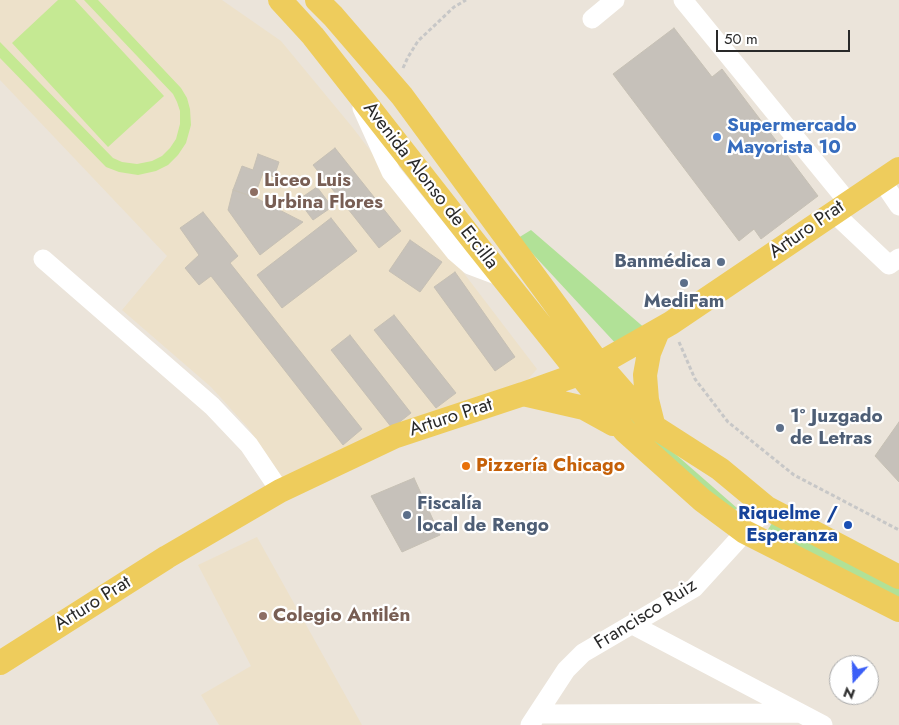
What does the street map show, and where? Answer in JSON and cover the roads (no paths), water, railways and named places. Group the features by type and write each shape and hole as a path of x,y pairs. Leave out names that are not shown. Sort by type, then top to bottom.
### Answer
{"main road":[{"name":"Avenida Alonso de Ercilla","path":"280,0 313,36 502,277 589,369"},
{"name":"Avenida Alonso de Ercilla","path":"317,0 402,96 589,369"},
{"name":"Arturo Prat","path":"0,663 167,557 280,491 396,436 523,394 589,369 665,327 890,175"},
{"path":"653,426 647,400 645,375 649,353 665,327"},
{"path":"589,369 653,426 720,469 767,508 899,577"},
{"path":"589,369 625,430"},
{"path":"523,394 584,408 625,430 702,500 745,532 899,610"}],"street":[{"path":"592,18 615,0"},
{"path":"683,0 841,208 889,266 899,258"},
{"path":"890,175 899,206"},
{"path":"43,259 212,406 249,446 280,491"},
{"name":"Francisco Ruiz","path":"534,720 566,670 583,653 694,588 767,508"},
{"path":"633,625 823,725"},
{"path":"534,720 800,713"}],"place":[{"name":"Supermercado Mayorista 10","path":"717,137"},
{"name":"Liceo Luis Urbina Flores","path":"254,192"},
{"name":"Banmédica","path":"721,262"},
{"name":"MediFam","path":"684,283"},
{"name":"1° Juzgado de Letras","path":"780,428"},
{"name":"Pizzería Chicago","path":"466,466"},
{"name":"Fiscalía local de Rengo","path":"407,515"},
{"name":"Riquelme / Esperanza","path":"848,525"},
{"name":"Colegio Antilén","path":"263,616"}]}
